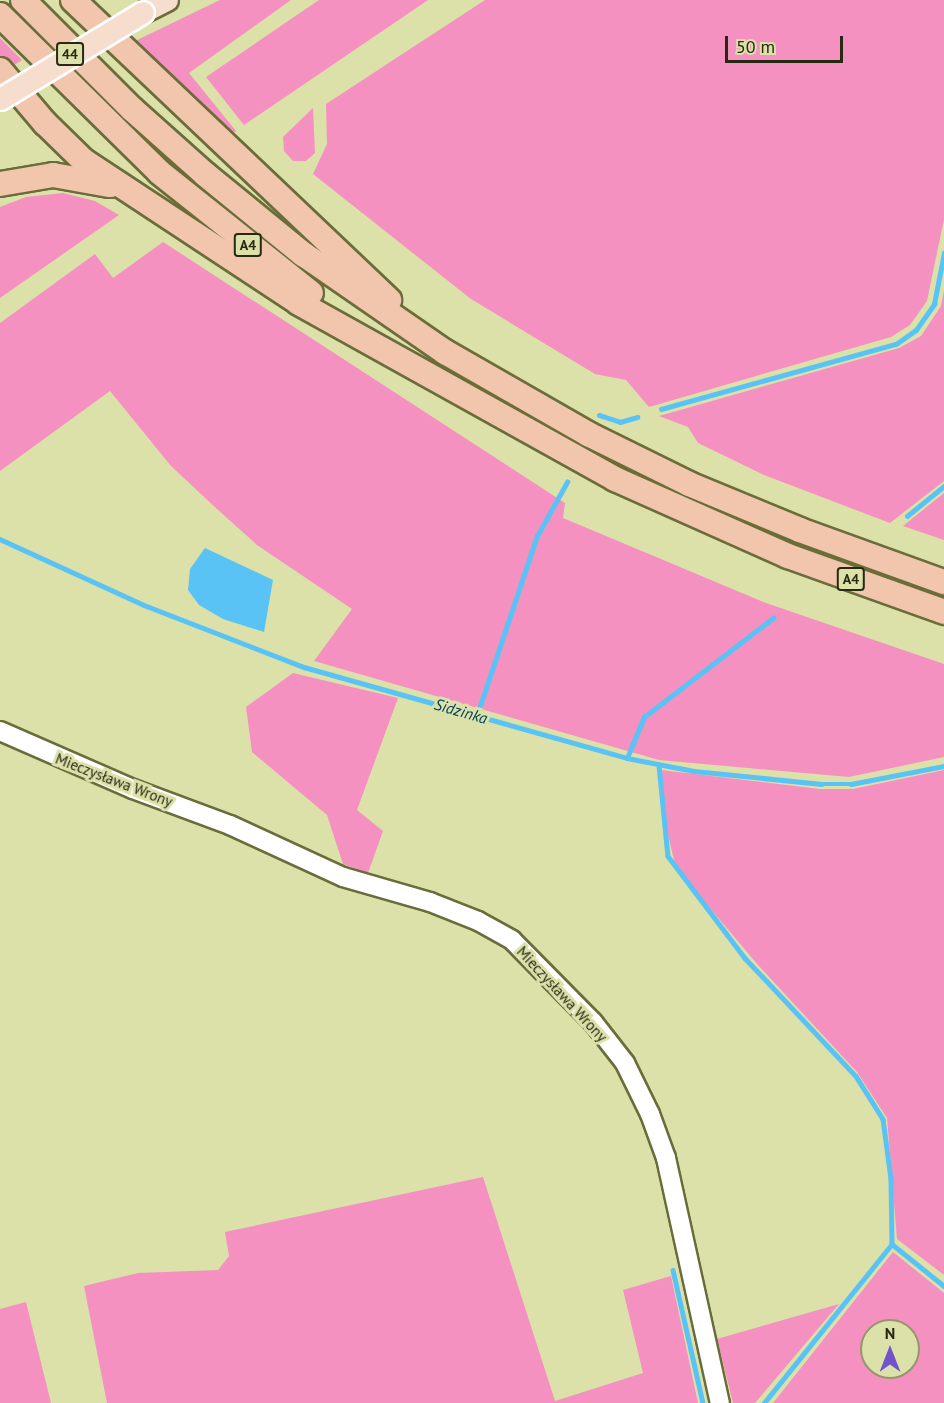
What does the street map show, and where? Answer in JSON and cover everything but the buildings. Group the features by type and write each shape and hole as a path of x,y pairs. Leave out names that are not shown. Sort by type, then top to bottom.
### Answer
{"highway":[{"name":"A4","path":"24,0 132,109 206,175 336,278 445,352 588,434 679,479 800,530 944,582"},
{"path":"73,0 445,352"},
{"name":"A4","path":"0,15 159,172 288,277 445,384 615,479 705,521 944,612"},
{"path":"0,69 63,141 127,190 299,303 445,384"},
{"path":"0,184 53,175 127,190"}],"main road":[{"name":"44","path":"0,99 143,12 167,0"}],"street":[{"name":"Mieczysława Wrony","path":"0,731 133,789 230,825 343,877 430,902 478,921 512,940 593,1022 625,1063 650,1114 666,1158 720,1403"}],"shaded area":[{"path":"220,0 291,0 189,73 236,131 230,135 133,42"},
{"path":"319,0 428,0 244,125 206,77"},
{"path":"485,0 944,0 944,219 927,301 910,325 891,337 649,407 626,380 595,374 471,299 313,174 327,144 326,104"},
{"path":"0,38 22,60 10,68 0,56"},
{"path":"313,108 315,153 306,161 293,161 284,151 283,137"},
{"path":"63,193 95,201 119,215 0,298 0,207 26,197"},
{"path":"163,242 565,503 563,518 766,603 944,664 944,757 849,777 659,760 314,661 352,609 257,545 217,509 171,466 110,391 0,471 0,323 95,254 113,278"},
{"path":"944,290 944,481 890,523 764,475 698,443 688,427 659,416 899,348 921,336 941,306"},
{"path":"944,493 944,540 903,526"},
{"path":"293,673 398,698 357,810 383,831 368,873 343,864 327,815 252,752 246,707"},
{"path":"661,770 820,789 853,789 944,770 944,1275 897,1239 887,1118 857,1072 758,965 676,868 668,835"},
{"path":"483,1177 555,1401 643,1373 623,1290 671,1276 698,1403 107,1403 84,1286 138,1273 218,1270 229,1256 225,1232"},
{"path":"893,1252 944,1293 944,1403 773,1403"},
{"path":"26,1302 51,1403 0,1403 0,1309"},
{"path":"839,1304 755,1403 733,1403 717,1339"}],"water":[{"path":"205,548 273,580 264,632 223,619 199,605 188,590 190,569"}],"waterway":[{"path":"661,409 896,344 916,330 934,304 944,253"},
{"path":"599,415 620,422 637,417"},
{"path":"477,715 537,536 567,482"},
{"path":"907,516 944,486"},
{"name":"Sidzinka","path":"0,539 144,605 304,667 627,758 694,771 821,784 851,784 944,766"},
{"path":"627,758 644,717 773,618"},
{"path":"659,765 668,856 745,958 856,1076 883,1119 891,1179 892,1244 944,1286"},
{"path":"764,1403 892,1244"},
{"path":"673,1270 703,1403"}]}
